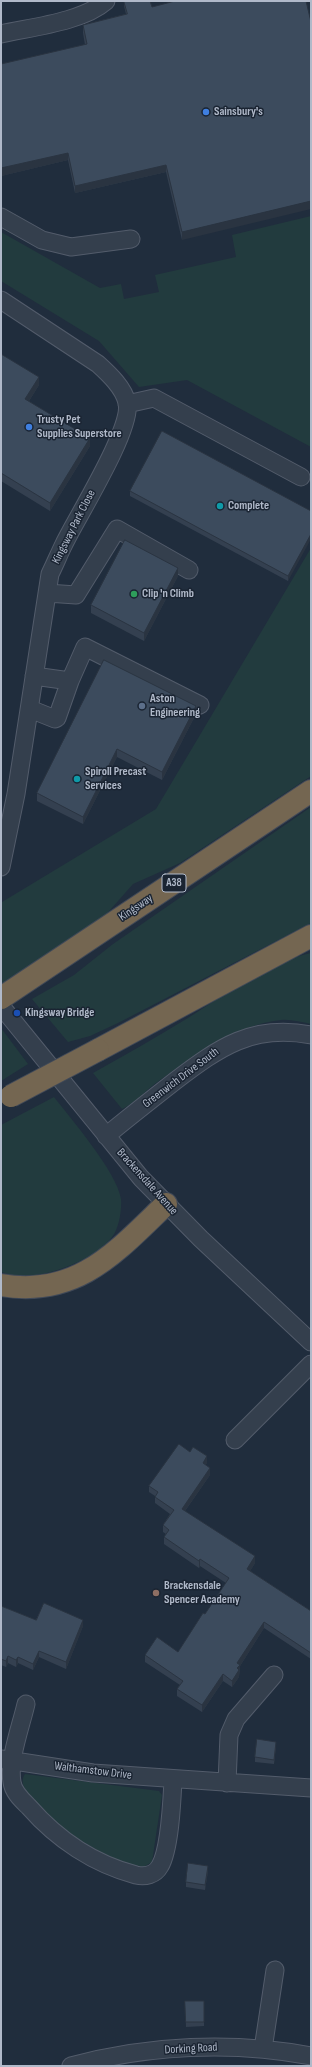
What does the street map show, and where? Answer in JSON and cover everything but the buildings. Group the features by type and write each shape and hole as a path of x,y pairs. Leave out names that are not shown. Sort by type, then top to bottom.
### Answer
{"highway":[{"name":"Kingsway","path":"1,998 311,791"},
{"path":"5,1100 311,936"},
{"path":"1,1285 24,1287 58,1284 88,1272 110,1255 166,1204"}],"street":[{"path":"1,34 82,15 98,8 106,1"},
{"path":"1,217 42,240 71,247 131,239"},
{"path":"1,300 98,364 111,376 127,404 154,398 301,477"},
{"name":"Kingsway Park Close","path":"1,866 8,837 30,708 50,574 63,545 117,442 125,420 127,404"},
{"path":"47,593 76,596 117,529 189,570"},
{"path":"30,708 55,719 57,718 84,647 200,705"},
{"path":"34,676 70,681"},
{"name":"Brackensdale Avenue","path":"1,1006 141,1178 166,1204 311,1342"},
{"name":"Greenwich Drive South","path":"106,1136 203,1059 224,1047 262,1034 286,1033 311,1035"},
{"path":"235,1440 311,1364"},
{"path":"227,1783 229,1735 231,1730 236,1719 274,1676"},
{"path":"26,1704 7,1760 14,1788 43,1823 86,1854 128,1873 144,1877 156,1870 162,1861 171,1806 173,1780"},
{"name":"Walthamstow Drive","path":"7,1760 93,1773 173,1780 311,1788"},
{"path":"263,2049 275,1970"},
{"name":"Dorking Road","path":"71,2066 96,2059 158,2050 206,2047 263,2049 311,2056"}],"green space":[{"path":"311,216 311,447 187,380 139,387 99,341 1,281 1,232 100,288 121,284 124,299 159,292 155,275 236,257 232,235"},
{"path":"311,548 311,776 180,863 133,884 96,926 1,990 2,902 156,809"},
{"path":"311,807 311,923 118,1023 90,1036 68,1042 32,999 74,975 113,944"},
{"path":"311,953 311,1024 292,1020 281,1020 247,1028 231,1035 199,1053 156,1083 131,1104 122,1109 93,1073 188,1018 247,980 278,964"},
{"path":"1,1028 28,1064 1,1081"},
{"path":"54,1097 103,1161 118,1188 121,1199 121,1208 118,1224 112,1237 105,1245 95,1253 71,1265 33,1276 17,1276 1,1272 1,1125"},
{"path":"25,1774 159,1791 162,1795 152,1862 140,1869 109,1856 81,1841 55,1821 28,1793 23,1784 23,1777"}],"place":[{"name":"Sainsbury's","path":"206,112"},
{"name":"Trusty Pet Supplies Superstore","path":"29,427"},
{"name":"Complete","path":"220,506"},
{"name":"Clip 'n Climb","path":"134,594"},
{"name":"Aston Engineering","path":"142,706"},
{"name":"Spiroll Precast Services","path":"77,779"},
{"name":"Kingsway Bridge","path":"17,1013"},
{"name":"Brackensdale Spencer Academy","path":"156,1593"}]}
